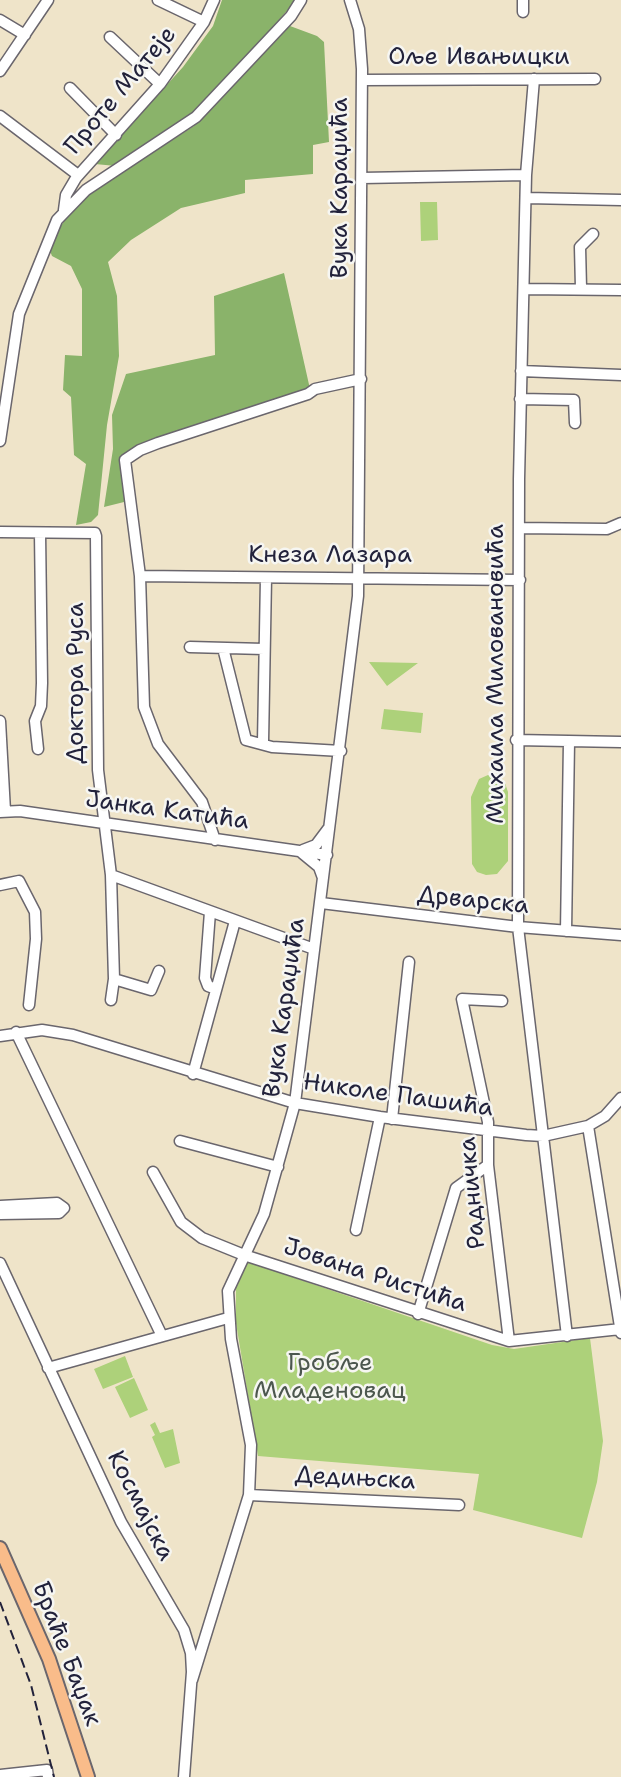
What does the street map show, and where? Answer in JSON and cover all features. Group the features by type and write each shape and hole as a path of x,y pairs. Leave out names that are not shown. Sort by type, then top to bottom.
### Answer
{"main road":[{"name":"Браће Баџак","path":"0,1548 49,1659 88,1777"}],"street":[{"path":"0,71 48,0"},
{"path":"158,0 204,22"},
{"name":"Проте Матеје","path":"64,210 66,195 81,172 160,83 204,22 214,0"},
{"path":"0,440 4,374 21,306 48,236 64,210 94,185 196,117 285,23 301,0"},
{"name":"Вука Караџића","path":"192,1680 249,1495 251,1445 228,1318 229,1288 264,1214 295,1103 333,819 360,577 362,80 360,36 349,0"},
{"path":"523,0 523,12"},
{"path":"0,20 25,35"},
{"path":"110,37 160,83"},
{"name":"Михаила Миловановића","path":"534,79 526,175 520,399 520,580 516,740 518,927 567,1336"},
{"name":"Оље Ивањицки","path":"362,80 595,79"},
{"path":"70,88 116,135"},
{"path":"0,116 81,172 94,185"},
{"path":"362,178 526,175"},
{"path":"527,198 621,200"},
{"path":"581,288 580,247 593,234"},
{"path":"524,289 621,289"},
{"path":"521,371 621,375"},
{"path":"215,840 202,802 163,752 148,721 141,685 140,576 125,460 140,450 315,389 361,379"},
{"path":"520,399 574,400 575,423"},
{"path":"519,528 607,529 621,523"},
{"path":"0,532 40,533 42,683 41,706 35,721 38,748"},
{"name":"Доктора Руса","path":"40,533 95,533 97,770 111,875 114,979 111,1000"},
{"name":"Кнеза Лазара","path":"140,576 520,580"},
{"path":"262,742 266,578"},
{"path":"190,647 264,649"},
{"path":"223,649 246,740 262,742 272,747 341,751"},
{"path":"0,721 3,811"},
{"path":"516,740 621,741"},
{"path":"566,931 569,742"},
{"name":"Јанка Катића","path":"3,811 327,855"},
{"path":"299,851 316,845 323,839 333,819"},
{"path":"299,851 319,867 324,880"},
{"path":"111,875 314,949"},
{"path":"0,885 17,880 30,899 36,925 29,1006"},
{"name":"Дрварска","path":"321,903 518,927 621,935"},
{"path":"211,912 205,978 208,986 216,989"},
{"path":"193,1074 235,920"},
{"path":"392,1119 409,962"},
{"path":"114,979 151,990 159,971"},
{"name":"Радничка","path":"502,1001 462,999 489,1131 488,1165 509,1341"},
{"name":"Николе Пашића","path":"0,1036 42,1030 73,1035 193,1074 295,1103 380,1118 489,1131 543,1136 588,1126 605,1116 621,1098"},
{"path":"16,1032 162,1336"},
{"path":"356,1230 380,1118"},
{"path":"588,1126 621,1331"},
{"path":"180,1141 278,1167"},
{"path":"418,1314 456,1188 488,1165"},
{"name":"Јована Ристића","path":"153,1172 181,1222 202,1238 244,1255 418,1314 509,1341 621,1331"},
{"path":"0,1206 57,1203 64,1208 59,1213 0,1214"},
{"name":"Космајска","path":"0,1264 126,1531 184,1630 191,1653 192,1680 184,1777"},
{"path":"48,1368 228,1318"},
{"name":"Дедињска","path":"249,1495 458,1505"},
{"path":"184,1630 195,1635 210,1625"},
{"path":"0,1775 47,1770 48,1777"}],"green space":[{"path":"222,0 296,0 223,86 187,117 116,166 95,164 183,67 213,26"},
{"path":"290,26 317,36 324,42 329,142 313,145 313,174 245,180 245,193 181,208 131,240 108,262 117,296 119,356 107,425 98,515 91,522 76,525 86,464 74,455 71,397 63,390 65,355 82,356 82,289 71,266 52,256 48,246 77,201 194,126"},
{"path":"420,202 437,202 438,240 421,241"},
{"path":"284,273 310,389 124,455 124,502 104,507 113,449 112,415 126,374 215,355 214,296"},
{"path":"369,662 418,663 387,686"},
{"path":"384,709 423,713 421,733 381,729"},
{"path":"488,775 504,780 508,792 508,861 497,874 486,875 477,872 472,864 471,797 479,779"},
{"name":"Гробље Младеновац","path":"248,1262 492,1345 514,1349 590,1338 603,1441 597,1482 582,1538 473,1510 479,1474 258,1456 236,1323 236,1287"},
{"path":"125,1356 133,1377 103,1389 94,1369"},
{"path":"134,1378 148,1410 130,1418 115,1387"},
{"path":"155,1422 160,1433 173,1429 180,1463 165,1468 152,1437 155,1435 150,1425"}],"railway":[{"path":"0,1602 31,1685 54,1777"}]}
